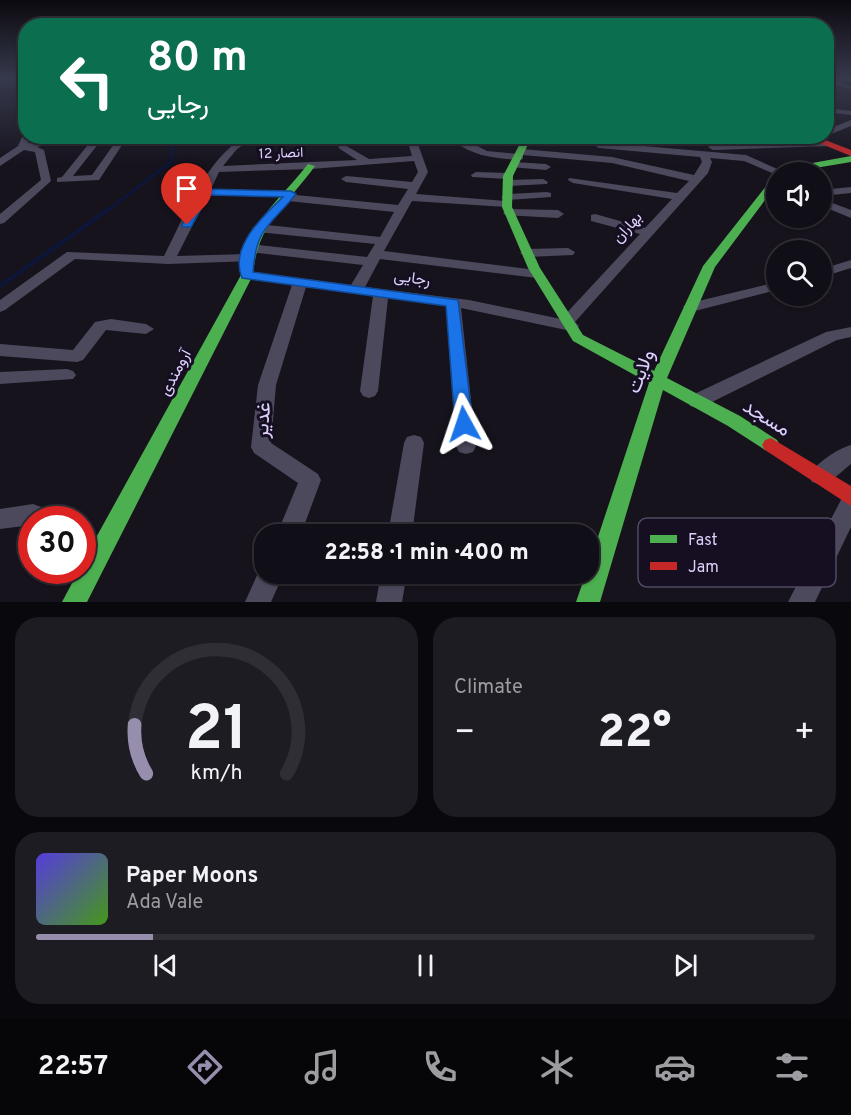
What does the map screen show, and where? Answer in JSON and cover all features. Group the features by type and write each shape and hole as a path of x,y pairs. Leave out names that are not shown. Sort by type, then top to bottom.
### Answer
{"street":[{"path":"834,112 850,117"},
{"path":"834,128 850,117"},
{"path":"0,163 22,144"},
{"path":"28,144 39,150 46,181"},
{"path":"65,180 93,144"},
{"path":"0,220 46,181 95,178 119,144"},
{"path":"168,260 216,170 234,147 239,144"},
{"path":"344,144 368,162"},
{"path":"356,289 423,172 412,144"},
{"path":"463,144 558,214"},
{"path":"512,181 522,144"},
{"path":"677,145 723,147 755,144"},
{"path":"831,144 851,153"},
{"path":"598,149 612,160 696,179"},
{"path":"598,149 612,160"},
{"path":"346,179 412,192 512,181 598,149 746,158 766,170"},
{"name":"بهاران","path":"569,324 647,232 704,171 707,162 705,156"},
{"name":"انصار 12","path":"216,170 418,158"},
{"path":"832,162 851,159"},
{"name":"آرومندی","path":"74,602 247,275 248,253 258,228 290,196 311,166"},
{"path":"512,181 546,167"},
{"path":"476,175 512,181 543,182"},
{"path":"573,180 679,197"},
{"path":"512,181 547,195"},
{"name":"مسجد","path":"512,181 527,253 537,274 578,338 697,401 851,496"},
{"path":"832,192 851,190"},
{"path":"205,192 290,196 402,209"},
{"name":"ولایت","path":"588,602 658,380 710,266 766,192"},
{"path":"832,206 851,214"},
{"path":"595,218 647,232"},
{"path":"258,228 384,241"},
{"path":"527,253 568,252"},
{"path":"0,307 72,255 168,260 248,253 374,258 537,274"},
{"path":"832,270 851,264"},
{"name":"رجایی","path":"247,275 381,292 569,324"},
{"name":"غدیر","path":"293,524 310,480 261,447 267,385 300,282"},
{"path":"691,307 766,289"},
{"path":"369,391 381,292"},
{"path":"453,303 466,446"},
{"path":"0,350 76,356 101,326 111,324 146,329"},
{"path":"697,401 832,336 851,332"},
{"path":"0,378 67,375"},
{"path":"402,524 414,443"},
{"path":"820,476 851,453"},
{"path":"836,533 851,503"},
{"path":"0,519 18,516"},
{"path":"258,602 267,584"},
{"path":"389,602 392,584"},
{"path":"801,602 809,587"}],"waterway":[{"path":"107,211 172,161 173,145 175,144"},
{"path":"0,286 109,209"}],"traffic: fast":[{"path":"524,144 508,176 507,207 534,268 578,338 734,421 771,445"},
{"path":"832,162 851,159"},
{"path":"74,602 247,275 248,257 260,228 311,166"},
{"path":"588,602 658,380 709,266 766,192"}],"traffic: jam":[{"path":"827,144 851,153"},
{"path":"771,445 851,497"}],"route":[{"path":"187,225 205,192 291,194 258,228 249,248 247,275 453,303 464,424"}]}
